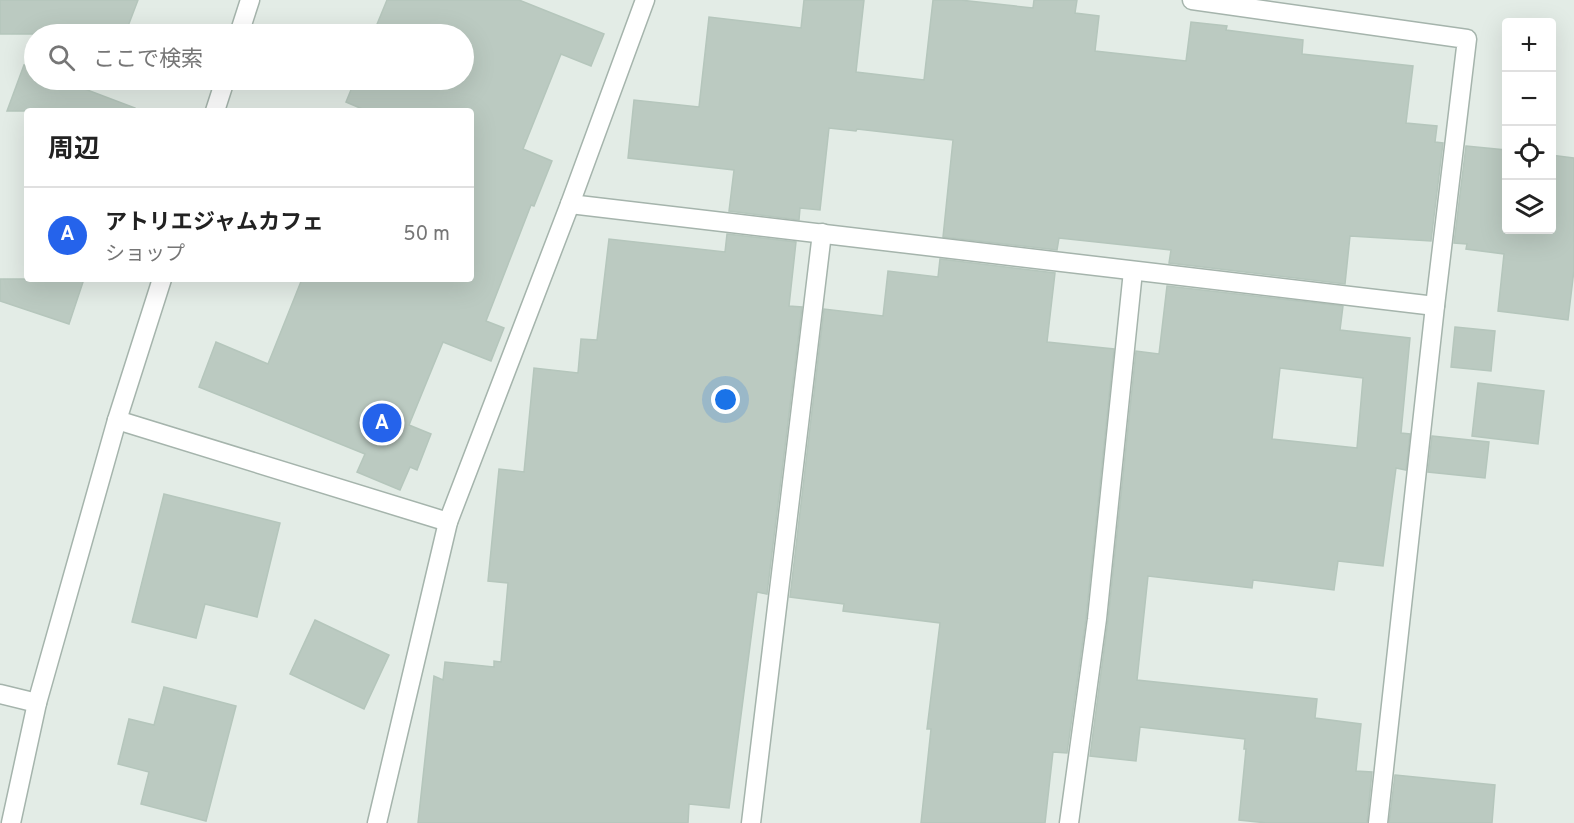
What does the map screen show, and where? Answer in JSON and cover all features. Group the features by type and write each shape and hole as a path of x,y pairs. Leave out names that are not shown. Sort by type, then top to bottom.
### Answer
{"street":[{"path":"242,24 250,0"},
{"path":"377,823 448,522 570,204 645,0"},
{"path":"1192,0 1467,39 1378,823"},
{"path":"216,108 222,90"},
{"path":"570,204 1435,306"},
{"path":"751,823 822,233"},
{"path":"1069,823 1097,619 1132,271"},
{"path":"11,823 38,703 117,420 161,282"},
{"path":"117,420 448,522"},
{"path":"0,694 38,703"}],"building":[{"path":"0,0 138,0 129,24 24,24 24,34 0,34"},
{"path":"387,0 519,0 604,34 591,66 561,54 523,149 552,161 534,206 531,205 486,321 504,328 491,361 443,342 409,425 431,434 417,470 410,467 400,490 357,472 365,454 199,387 216,342 268,364 301,282 474,282 474,108 360,108 346,102 351,90 474,90 474,24 377,24"},
{"path":"804,0 864,0 856,72 924,80 933,0 960,0 1033,8 1034,0 1077,0 1075,13 1099,16 1095,51 1186,61 1191,22 1227,26 1226,30 1303,40 1302,54 1413,66 1406,123 1437,126 1435,142 1443,143 1431,241 1350,236 1345,284 1169,263 1171,250 1059,238 1057,250 943,237 953,140 857,129 856,131 829,128 820,210 800,208 799,220 729,211 734,170 628,158 634,100 699,107 709,17 801,28"},
{"path":"24,65 24,90 87,90 135,108 24,108 24,111 7,111"},
{"path":"1466,146 1502,150 1502,234 1556,234 1556,156 1574,158 1574,270 1568,320 1498,311 1504,254 1466,249 1467,244 1454,243"},
{"path":"727,234 796,242 789,306 802,307 767,594 757,592 729,808 689,804 688,823 418,823 434,676 443,680 445,662 494,667 494,661 501,662 508,583 488,581 499,469 524,472 534,368 578,373 581,339 597,340 609,239 725,252"},
{"path":"940,259 1055,273 1047,342 1114,349 1086,618 1067,753 1053,752 1045,823 921,823 931,729 927,729 940,623 843,611 844,604 790,597 824,309 883,316 888,271 938,277"},
{"path":"0,279 24,279 24,282 83,282 69,324 0,301"},
{"path":"1167,286 1343,306 1340,330 1410,338 1401,433 1410,434 1406,470 1396,468 1383,566 1338,561 1334,590 1253,580 1252,588 1148,576 1137,680 1317,699 1315,718 1361,724 1356,771 1372,772 1367,823 1267,823 1239,820 1245,739 1140,727 1136,761 1090,756 1108,620 1136,351 1159,354","holes":["1280,368 1363,378 1357,448 1272,439"]},
{"path":"1455,327 1495,331 1491,371 1451,367"},
{"path":"1478,383 1544,391 1538,444 1472,436"},
{"path":"1432,436 1489,442 1485,478 1428,472"},
{"path":"164,494 280,523 257,617 205,604 196,638 132,622"},
{"path":"315,620 389,655 364,709 290,674"},
{"path":"164,687 236,706 206,821 141,804 149,772 118,764 129,719 154,725"},
{"path":"1395,775 1495,785 1492,823 1389,823"}],"place":[{"name":"アトリエジャムカフェ","path":"382,423"}]}
